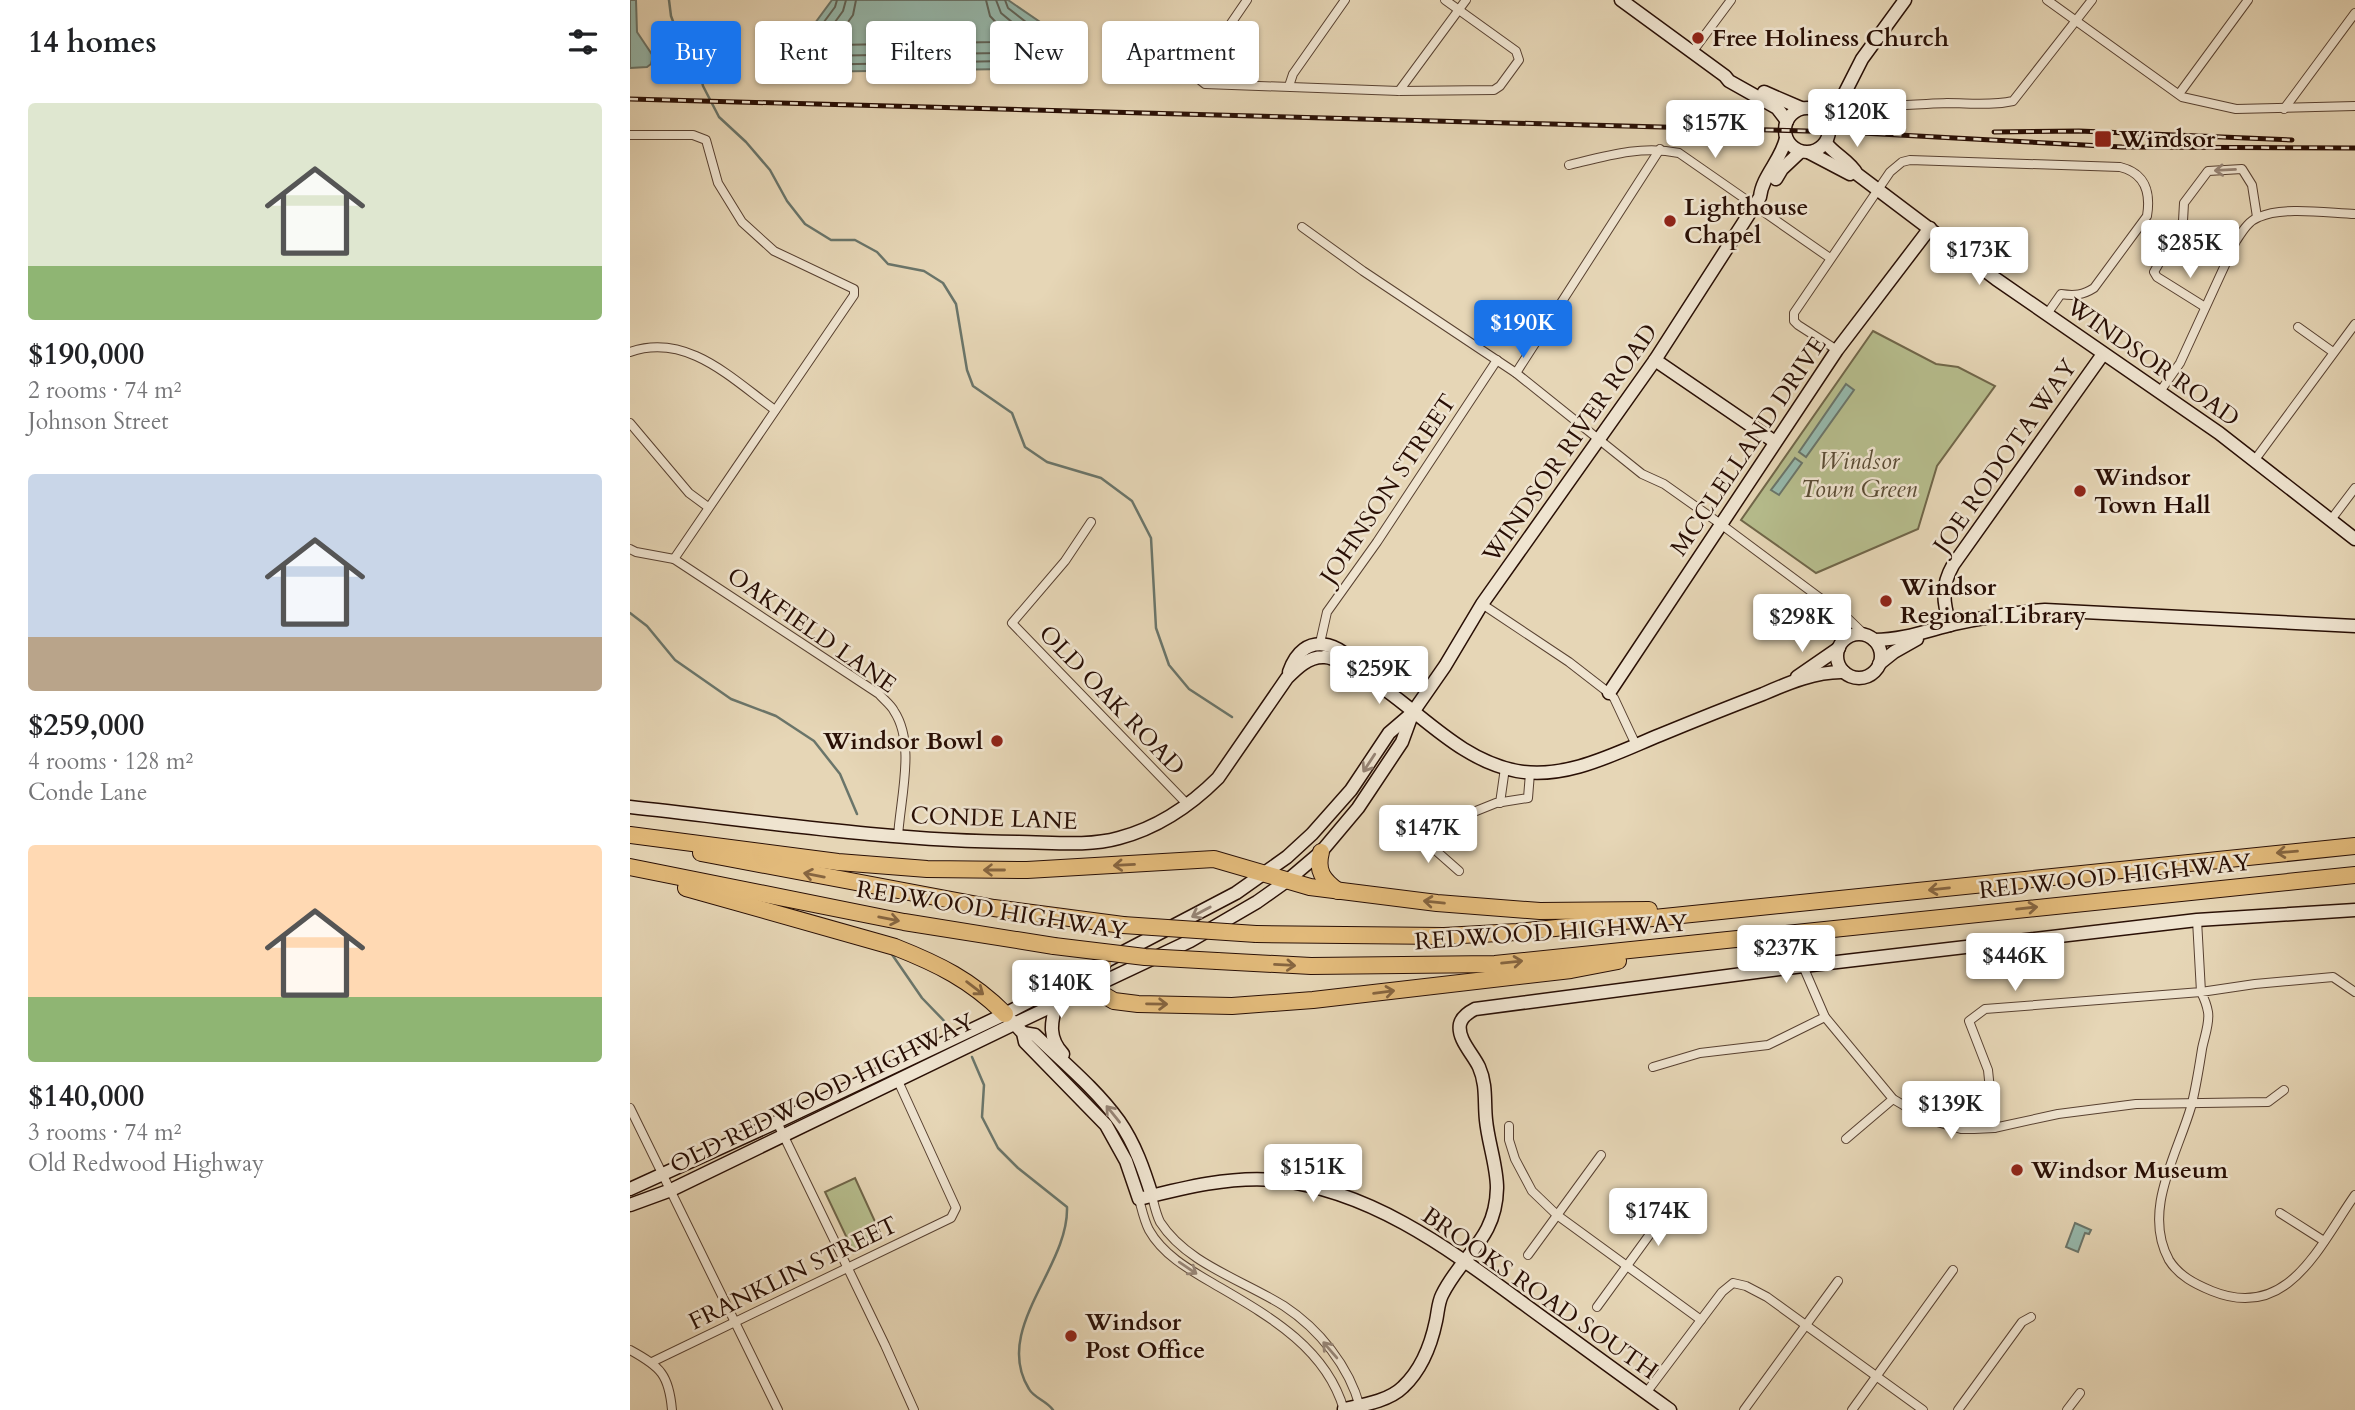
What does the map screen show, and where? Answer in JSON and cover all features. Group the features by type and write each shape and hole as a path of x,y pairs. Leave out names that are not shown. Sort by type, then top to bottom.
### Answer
{"highway":[{"path":"630,837 838,862 927,869 1027,870 1214,859 1338,891 1437,903 1541,911 1600,909 1712,912"},
{"name":"REDWOOD HIGHWAY","path":"630,837 994,908 1123,925 1256,934 1456,935 1517,932 2355,846"},
{"path":"1321,852 1318,863 1320,873 1325,881 1338,891"},
{"path":"630,870 895,947 947,969 974,986 1014,1023"},
{"name":"REDWOOD HIGHWAY","path":"630,870 904,922 1054,946 1145,957 1311,966 1495,964 2355,875"},
{"path":"1103,962 1095,986 1114,1001 1233,1006 1300,1001 1571,970 1710,942"}],"main road":[{"path":"1621,0 1693,51 1729,82 1777,108 1787,121"},
{"path":"1801,108 1787,121 1787,138 1792,146 1805,152 1819,149 1826,142 1829,124 1862,59 1905,0"},
{"path":"1725,76 1732,76 1801,108 1818,110 1824,114 1829,124"},
{"path":"1818,110 1832,101 1851,79"},
{"name":"WINDSOR RIVER ROAD","path":"1413,712 1457,648 1482,604 1655,360 1757,201 1787,138"},
{"name":"WINDSOR ROAD","path":"1826,142 1857,174 1996,279 2219,433 2355,539"},
{"name":"WINDSOR RIVER ROAD","path":"1757,201 1767,194 1782,169 1805,152"},
{"name":"WINDSOR ROAD","path":"1805,152 1850,174 1857,174"},
{"name":"MCCLELLAND DRIVE","path":"1609,692 1837,350 1930,228"},
{"name":"JOE RODOTA WAY","path":"1950,625 1943,594 1946,577 2103,354"},
{"path":"1655,360 1775,442"},
{"path":"1784,685 1852,635 1891,640 2002,614 2045,610 2355,626"},
{"path":"1413,712 1475,756 1505,768 1530,773 1549,772 1584,765 1784,685 1827,672 1844,672 1864,677 1894,652 1924,634"},
{"path":"1869,637 1880,651 1879,664"},
{"name":"CONDE LANE","path":"630,807 966,842 1087,842 1118,839 1157,824 1188,805 1218,778 1287,678 1297,656 1308,647 1320,643 1331,644 1356,662 1364,674"},
{"path":"1840,645 1838,661 1844,672"},
{"name":"CONDE LANE","path":"1287,678 1305,662 1320,657 1332,658 1364,674 1413,712"},
{"name":"OLD REDWOOD HIGHWAY","path":"630,1189 777,1122 1014,1023 1229,920 1288,880 1321,852 1358,808 1402,742 1413,712"},
{"name":"OLD REDWOOD HIGHWAY","path":"630,1205 671,1190 1014,1023 1103,962 1226,899 1296,850 1332,814 1389,733 1413,712"},
{"path":"1344,1409 1360,1408 1402,1389 1416,1372 1432,1339 1440,1298 1480,1244 1490,1224 1497,1187 1485,1116 1483,1082 1479,1068 1462,1038 1460,1024 1467,1013 1475,1009 1803,966 2197,920 2355,910"},
{"path":"1056,1004 1051,1024 1052,1034 1056,1046 1069,1059 1074,1072"},
{"path":"1014,1023 1035,1035 1119,1121 1141,1163 1146,1198"},
{"path":"1014,1023 1025,1042 1105,1125 1146,1198"},
{"name":"BROOKS ROAD SOUTH","path":"1146,1198 1224,1181 1274,1180 1333,1192 1425,1234 1670,1410"}],"street":[{"path":"1247,0 1195,76 1205,84 1399,91 1494,90 1519,60 1516,51 1445,0"},
{"path":"1289,86 1293,74 1345,0"},
{"path":"1399,91 1466,0"},
{"path":"1693,51 1731,0"},
{"path":"2047,0 2182,97 2235,109 2355,106"},
{"path":"1843,99 1855,103 1925,104 1999,104 2013,101 2092,0"},
{"path":"2179,94 2248,0"},
{"path":"2284,109 2355,13"},
{"path":"630,135 693,135 706,141 718,183 742,222 775,251 854,289 854,295 674,559"},
{"path":"1516,373 1660,149"},
{"path":"1569,164 1631,151 1660,149 1679,153 1757,201 1830,258"},
{"path":"1837,350 1794,321 1794,313 1896,166 1910,160 2120,167 2130,169 2143,181 2150,201 2147,216 2094,288 2085,294 2062,295 2047,314"},
{"path":"2205,307 2157,277 2154,272 2183,221 2184,204 2207,171 2242,169 2252,185 2256,217"},
{"path":"2159,393 2180,363 2236,241 2244,228 2256,217 2286,212 2355,214"},
{"path":"1302,227 1373,278 1516,373 1642,474 1664,484 1722,525 1832,605 1869,637"},
{"path":"2254,461 2355,324"},
{"path":"2298,327 2333,352"},
{"path":"630,352 662,346 683,349 703,359 775,410"},
{"name":"JOHNSON STREET","path":"1320,643 1327,612 1377,542 1497,360"},
{"path":"630,423 689,493 708,507"},
{"path":"2330,521 2355,488"},
{"name":"OLD OAK ROAD","path":"1091,522 1065,561 1012,624 1188,805"},
{"name":"OAKFIELD LANE","path":"630,549 674,559 879,694 894,710 902,729 906,752 898,837"},
{"path":"1482,604 1525,631 1609,692 1636,745"},
{"path":"1832,605 1840,625 1840,645"},
{"path":"1500,803 1505,768"},
{"path":"1404,840 1500,803 1528,798 1530,773"},
{"path":"1417,834 1459,871"},
{"path":"2197,920 2201,992 2209,1013 2192,1104 2160,1200 2159,1228 2170,1261 2190,1282 2226,1297 2242,1299 2270,1293 2294,1279 2306,1268 2355,1195"},
{"path":"1803,966 1825,1017 1893,1099 1927,1119 1961,1129 1994,1128 2058,1114 2136,1104 2268,1102 2284,1090"},
{"path":"1994,1128 1988,1070 1969,1021 1985,1009 2201,992 2333,977 2355,992"},
{"path":"1653,1067 1699,1054 1768,1045 1825,1017"},
{"name":"FRANKLIN STREET","path":"652,1362 951,1218 956,1208 898,1081"},
{"path":"1846,1139 1893,1099"},
{"path":"630,1108 778,1410"},
{"path":"777,1122 914,1410"},
{"path":"1509,1126 1509,1140 1515,1159 1532,1191 1557,1215 1702,1320"},
{"path":"1528,1255 1601,1155"},
{"path":"1146,1198 1158,1220 1172,1237 1197,1258 1286,1308 1310,1326 1341,1362 1360,1408"},
{"path":"1146,1198 1150,1232 1171,1257 1265,1314 1293,1335 1323,1364 1338,1391 1344,1409"},
{"path":"1597,1307 1666,1212"},
{"path":"2280,1213 2324,1241"},
{"path":"1852,1410 1953,1270"},
{"path":"1744,1410 1838,1281"},
{"path":"1646,1393 1722,1292 1733,1283 1746,1286 1767,1297 1923,1410"},
{"path":"1958,1410 2022,1322 2031,1317"},
{"path":"630,1350 652,1362 670,1384 673,1410"},
{"path":"2067,1410 2080,1394"}],"green space":[{"name":"Windsor Town Green","path":"1873,331 1936,364 1958,367 1995,386 1937,466 1918,529 1816,573 1741,520"},
{"path":"855,1178 883,1239 854,1253 825,1192"}],"water":[{"path":"630,0 636,0 637,32 651,53 651,64 647,67 630,68"},
{"path":"832,0 1008,0 1039,21 990,21 990,69 976,69 976,21 866,21 866,71 852,71 852,21 817,21"},
{"path":"1846,384 1854,390 1806,457 1799,452"},
{"path":"1795,458 1802,463 1779,495 1771,490"},
{"path":"2075,1223 2091,1230 2089,1234 2085,1233 2078,1252 2066,1247"}],"waterway":[{"path":"669,0 671,16 679,37 697,61 703,86 719,117 746,142 770,170 787,201 805,224 831,240 855,240 877,252 888,264 924,271 943,283 956,304 967,370 973,386 1012,413 1025,447 1047,462 1101,478 1132,501 1151,538 1156,628 1169,665 1189,689 1232,717"},
{"path":"630,613 647,626 675,660 731,699 776,716 814,741 840,774 857,814"},
{"path":"891,953 922,998 950,1027"},
{"path":"972,1057 984,1085 982,1117 998,1148 1018,1168 1067,1207 1057,1253 1025,1321 1020,1344 1020,1366 1029,1389 1053,1410"}],"railway":[{"path":"630,99 1843,132 2122,147 2355,148"},
{"path":"1994,132 2079,131 2292,140"}],"place":[{"name":"Free Holiness Church","path":"1698,38"},
{"name":"Windsor","path":"2103,139"},
{"name":"Lighthouse Chapel","path":"1670,221"},
{"name":"Windsor Town Hall","path":"2080,491"},
{"name":"Windsor Regional Library","path":"1886,601"},
{"name":"Windsor Bowl","path":"997,741"},
{"name":"Windsor Museum","path":"2017,1170"},
{"name":"Windsor Post Office","path":"1071,1336"}]}
